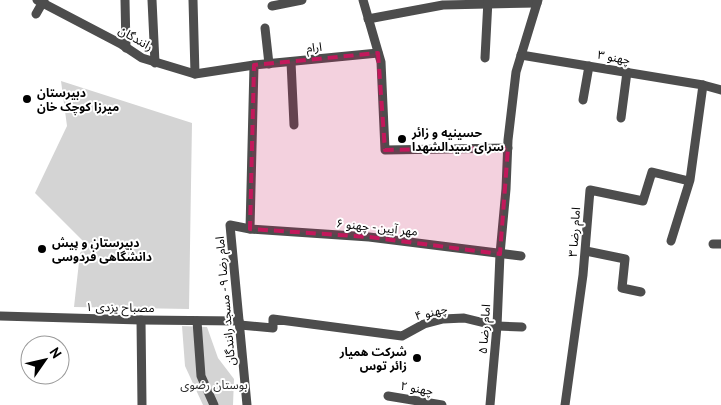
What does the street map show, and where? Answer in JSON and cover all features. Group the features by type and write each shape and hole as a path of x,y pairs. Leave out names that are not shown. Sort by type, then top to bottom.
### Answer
{"street":[{"path":"125,0 126,48"},
{"path":"152,0 156,63"},
{"path":"193,0 195,74"},
{"path":"272,6 302,0"},
{"path":"363,0 381,62 386,150 508,148"},
{"path":"36,14 41,1"},
{"name":"رانندگان","path":"41,1 142,58 156,63 195,74 254,65"},
{"path":"368,19 443,5 487,2 537,2"},
{"path":"484,58 487,2"},
{"name":"امام رضا ۵","path":"490,405 508,148 516,72 537,2"},
{"path":"265,28 269,64"},
{"name":"ارام","path":"254,65 378,53"},
{"name":"چهنو ۳","path":"521,55 703,85 721,90"},
{"path":"291,62 294,125"},
{"path":"250,229 254,65"},
{"path":"583,100 589,66"},
{"path":"621,118 627,72"},
{"path":"672,241 689,181 703,85"},
{"name":"امام رضا ۳","path":"565,405 586,251 590,190 644,200 652,172 689,181"},
{"name":"مهر آیین - چهنو ۶","path":"230,225 250,229 369,237 521,256"},
{"name":"امام رضا ۹ - مسجد رانندگان","path":"230,225 247,405"},
{"path":"586,251 625,259 622,288 641,292"},
{"name":"مصباح یزدی ۱","path":"0,316 197,320 240,323 273,328 273,319 402,336"},
{"name":"چهنو ۴","path":"402,336 424,324 443,319 464,318 497,326 522,327"},
{"path":"141,320 142,405"},
{"path":"197,320 201,376 214,405"},
{"name":"چهنو ۲","path":"388,396 414,403 442,405"}],"highlighted area":[{"path":"378,53 385,150 508,148 500,254 369,237 250,229 254,65"}],"green space":[{"path":"61,81 192,123 189,309 74,307 80,253 87,245 35,193 67,126"},
{"name":"بوستان رضوی","path":"182,326 207,327 218,358 234,379 233,405 203,405 185,366"}],"place":[{"name":"دبیرستان میرزا کوچک خان","path":"27,99"},
{"name":"حسینیه و زائر سرای سیدالشهدا","path":"402,139"},
{"name":"دبیرستان و پیش دانشگاهی فردوسی","path":"42,249"},
{"name":"شرکت همیار زائر توس","path":"417,358"}]}
